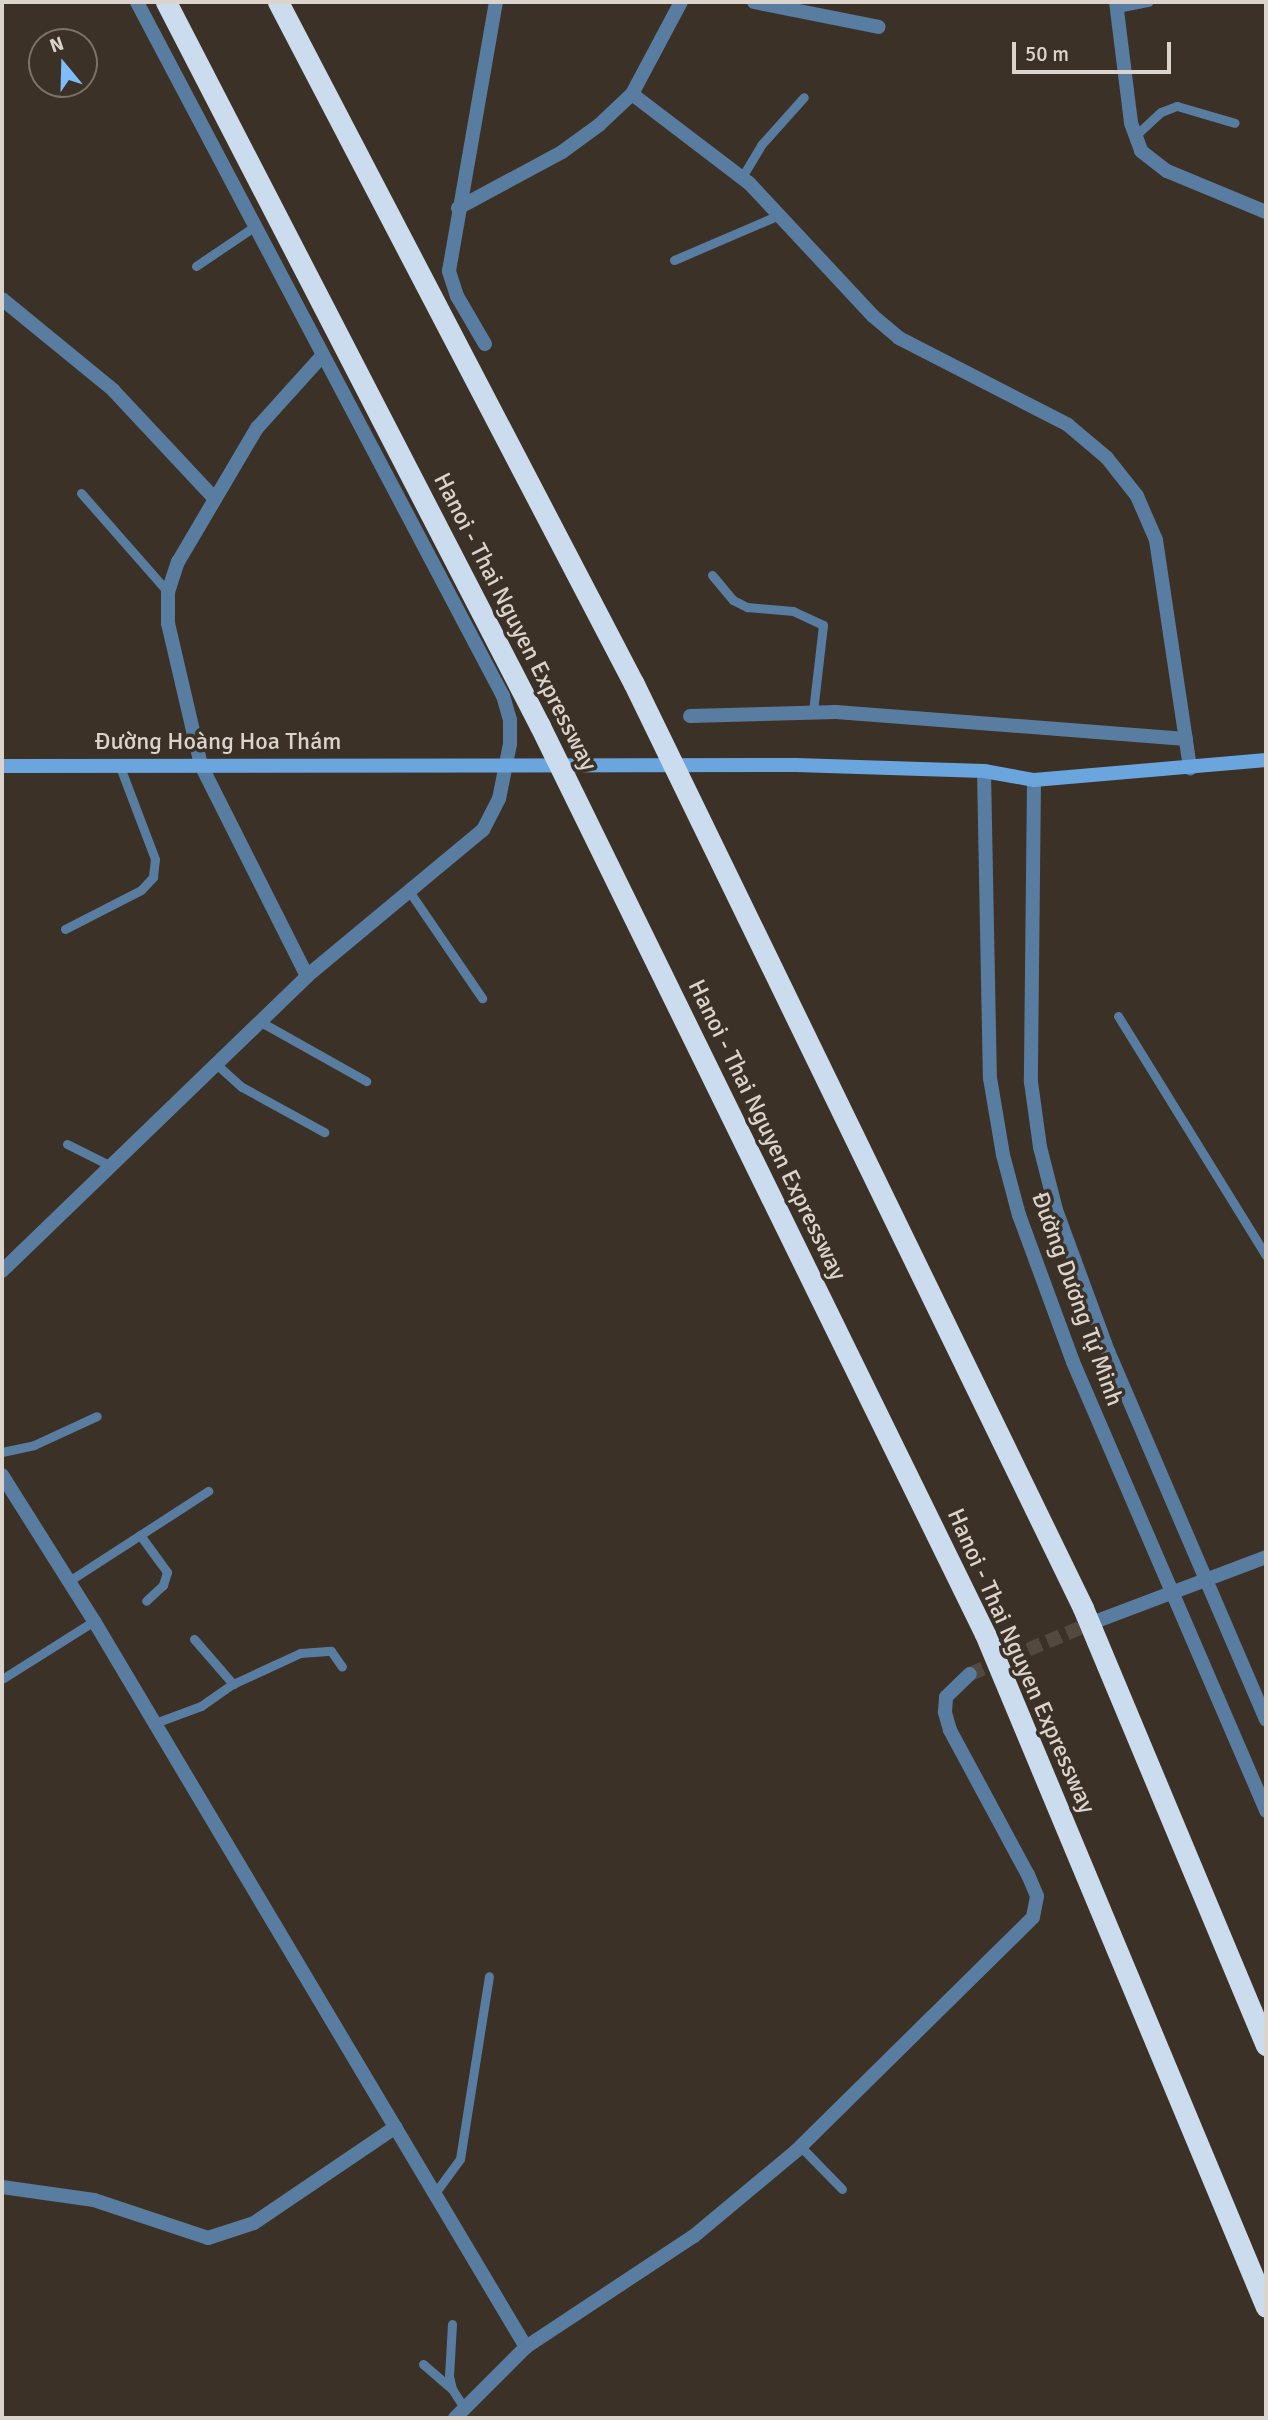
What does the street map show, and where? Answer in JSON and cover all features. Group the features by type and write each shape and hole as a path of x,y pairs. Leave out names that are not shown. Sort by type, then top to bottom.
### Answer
{"highway":[{"name":"Hanoi - Thai Nguyen Expressway","path":"166,2 540,726 985,1634 1266,2307"},
{"path":"278,2 634,684 1083,1608 1266,2045"}],"main road":[{"path":"984,771 1034,780 1266,760"},
{"name":"Đường Hoàng Hoa Thám","path":"2,766 118,763 796,765 984,771"}],"street":[{"path":"2,1271 307,976 483,830 499,799 510,720 503,696 138,2"},
{"path":"485,344 457,296 449,271 496,2"},
{"path":"458,208 562,152 632,94 681,2"},
{"path":"754,2 775,4 879,27"},
{"path":"1116,5 1134,138 1141,151 1167,172 1266,212"},
{"path":"632,94 742,177 873,316 899,338 1068,425 1107,458 1137,496 1156,540 1190,768"},
{"path":"2,299 113,390 214,497"},
{"path":"307,976 201,765 169,623 168,592 178,562 214,497 276,404 323,356"},
{"path":"690,716 813,712 1186,738"},
{"name":"Đường Dương Tự Minh","path":"984,771 990,1078 1003,1155 1019,1215 1073,1362 1266,1811"},
{"name":"Đường Dương Tự Minh","path":"1034,780 1031,1082 1040,1147 1056,1210 1108,1351 1266,1720"},
{"path":"2,1475 94,1621 526,2347"},
{"path":"1097,1620 1266,1557"},
{"path":"460,2413 526,2347 694,2236 800,2146 973,1980 1034,1917 1038,1907 1028,1875 950,1730 946,1697 970,1674"},
{"path":"2,2187 94,2200 208,2238 254,2223 396,2127"}],"lane":[{"path":"1116,5 1148,2"},
{"path":"742,177 761,145 804,97"},
{"path":"1134,138 1161,112 1177,106 1235,123"},
{"path":"674,260 779,215"},
{"path":"196,266 255,226"},
{"path":"81,493 168,592"},
{"path":"712,575 740,604 793,611 823,625 813,712"},
{"path":"65,929 141,890 153,877 155,859 118,763"},
{"path":"409,891 482,998"},
{"path":"1118,1016 1266,1256"},
{"path":"258,1021 366,1081"},
{"path":"215,1063 242,1087 324,1132"},
{"path":"67,1144 109,1165"},
{"path":"2,1452 34,1445 97,1416"},
{"path":"69,1581 208,1491"},
{"path":"140,1535 167,1572 163,1585 146,1601"},
{"path":"2,1679 94,1621"},
{"path":"194,1639 233,1684"},
{"path":"155,1723 201,1706 233,1684 279,1660 321,1649 337,1655 342,1667"},
{"path":"435,2193 460,2159 489,1976"},
{"path":"800,2146 842,2189"},
{"path":"452,2324 452,2389 460,2413"},
{"path":"423,2364 452,2389"}],"tunnel":[{"path":"970,1674 1097,1621"}]}
